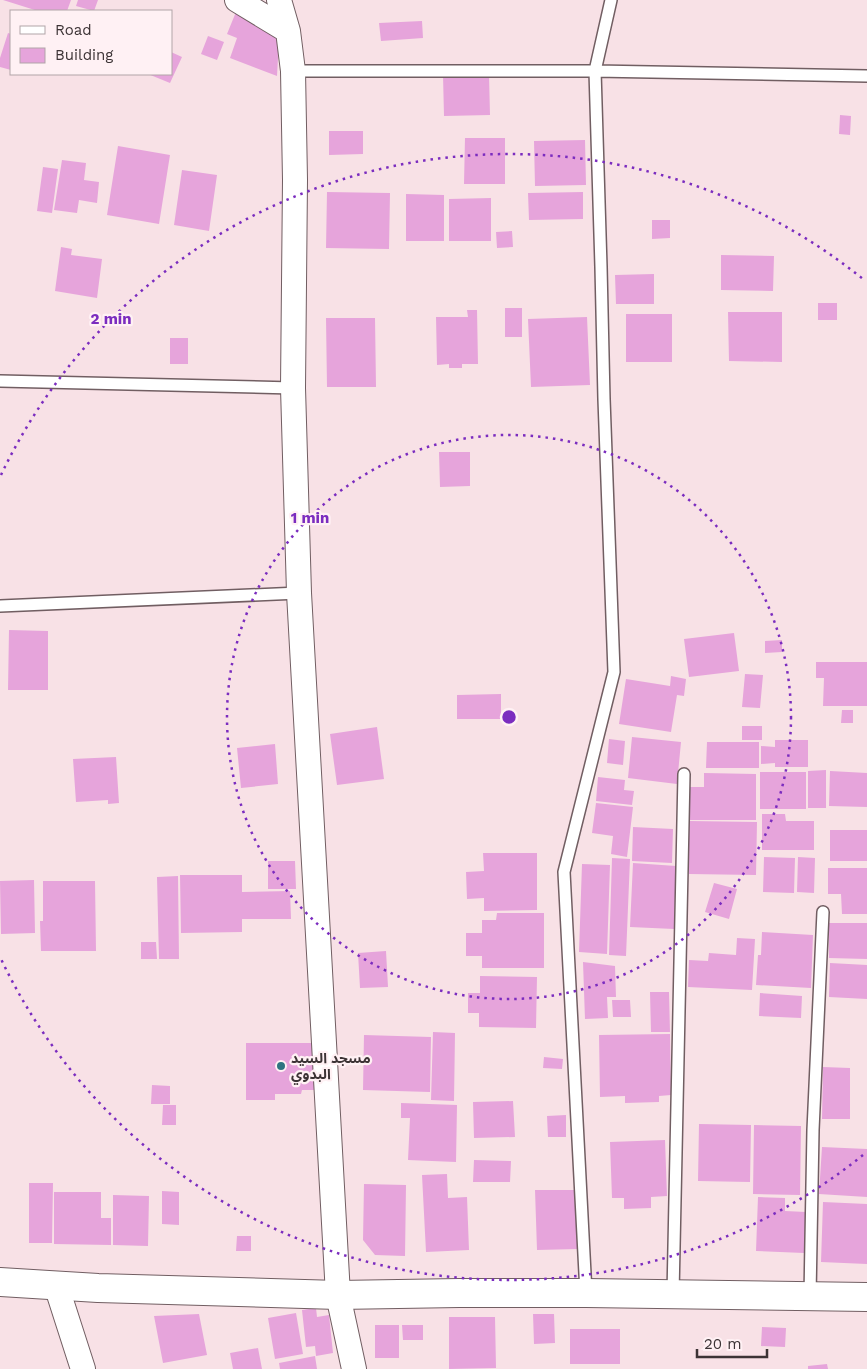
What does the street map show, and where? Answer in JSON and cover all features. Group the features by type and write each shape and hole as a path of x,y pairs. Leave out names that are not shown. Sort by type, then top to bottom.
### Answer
{"street":[{"path":"238,0 288,31"},
{"path":"279,0 288,31 293,71 295,180 292,388 299,593 338,1295 354,1369"},
{"path":"0,1282 108,1288 338,1295 586,1293 867,1297"},
{"path":"56,1286 83,1369"}],"lane":[{"path":"586,1293 564,872 614,672 604,409 595,70 611,0"},
{"path":"293,71 595,70 867,76"},
{"path":"0,381 292,388"},
{"path":"0,606 299,593"},
{"path":"673,1294 684,774"},
{"path":"810,1296 813,1130 822,912"}],"building":[{"path":"3,0 71,0 67,10 35,10"},
{"path":"78,0 98,0 94,10 76,6"},
{"path":"238,7 262,23 279,40 277,76 230,58 237,38 227,34"},
{"path":"422,21 423,38 381,41 379,23"},
{"path":"8,33 10,34 10,70 0,67 0,58"},
{"path":"208,36 224,42 217,60 201,54"},
{"path":"172,52 182,57 170,83 150,75 172,75"},
{"path":"489,74 490,115 444,116 443,75"},
{"path":"840,115 851,116 850,135 839,134"},
{"path":"329,131 363,131 363,154 329,155"},
{"path":"465,138 505,138 505,184 464,184"},
{"path":"585,140 586,185 535,186 534,141"},
{"path":"118,146 170,155 159,224 107,215"},
{"path":"62,160 86,163 84,180 99,182 97,203 79,200 77,213 54,210"},
{"path":"43,167 58,169 52,213 37,211"},
{"path":"182,170 217,175 209,231 174,225"},
{"path":"327,192 390,193 389,249 326,248"},
{"path":"583,192 583,219 529,220 528,193"},
{"path":"406,194 444,195 444,241 406,241"},
{"path":"491,198 491,241 449,241 449,199"},
{"path":"652,220 670,220 670,238 652,239"},
{"path":"512,231 513,247 497,248 496,232"},
{"path":"61,247 72,249 71,255 102,259 97,298 55,291"},
{"path":"721,255 774,256 773,291 721,290"},
{"path":"654,274 654,304 616,304 615,275"},
{"path":"818,303 837,303 837,320 818,320"},
{"path":"505,308 522,308 522,337 505,337"},
{"path":"467,310 477,310 478,364 462,364 462,368 449,368 449,364 437,365 436,317 468,317"},
{"path":"728,312 782,312 782,362 729,361"},
{"path":"626,314 672,314 672,362 626,362"},
{"path":"587,317 590,385 531,387 528,319"},
{"path":"326,318 375,318 376,387 327,387"},
{"path":"170,338 188,338 188,364 170,364"},
{"path":"439,452 470,452 470,486 440,487"},
{"path":"9,630 48,631 48,690 8,690"},
{"path":"734,633 739,671 689,677 684,639"},
{"path":"782,640 782,652 765,653 765,641"},
{"path":"816,662 867,662 867,706 823,706 824,678 816,678"},
{"path":"745,674 763,675 760,708 742,707"},
{"path":"671,676 686,679 684,696 677,695 671,732 619,724 626,679 670,686"},
{"path":"501,694 501,719 457,719 457,695"},
{"path":"842,710 853,710 853,723 841,723"},
{"path":"742,726 762,726 762,740 742,740"},
{"path":"377,727 384,779 337,785 330,734"},
{"path":"632,737 681,742 677,784 628,778"},
{"path":"609,739 625,741 623,765 607,763"},
{"path":"775,740 808,740 808,767 775,767 775,763 761,764 761,746 775,747"},
{"path":"707,742 759,742 759,768 706,768"},
{"path":"275,744 278,784 241,788 237,748"},
{"path":"116,757 119,803 108,804 108,800 76,802 73,759"},
{"path":"826,770 826,808 808,808 808,771"},
{"path":"830,771 867,773 867,807 829,806"},
{"path":"760,772 806,772 806,809 760,809"},
{"path":"704,773 756,774 756,820 687,820 688,787 704,787"},
{"path":"598,777 625,780 624,790 634,791 632,805 596,801"},
{"path":"596,803 633,807 627,857 611,854 613,836 592,833"},
{"path":"762,814 785,814 786,821 814,821 814,850 762,850"},
{"path":"689,821 757,822 756,875 689,874"},
{"path":"633,827 673,829 672,863 632,861"},
{"path":"830,830 867,830 867,861 830,861"},
{"path":"483,853 537,853 537,910 484,911 484,898 467,899 466,872 484,871"},
{"path":"764,857 795,858 794,893 763,892"},
{"path":"798,857 815,858 814,893 797,892"},
{"path":"612,858 630,859 626,956 609,955"},
{"path":"268,861 295,861 296,889 268,889"},
{"path":"633,863 676,866 674,929 630,927"},
{"path":"582,864 610,865 607,954 579,952"},
{"path":"828,868 867,868 867,914 842,914 841,894 828,894"},
{"path":"180,875 242,875 242,892 290,891 291,919 242,919 242,932 181,933"},
{"path":"178,876 179,959 159,959 157,877"},
{"path":"34,880 35,933 1,934 0,881"},
{"path":"43,881 95,881 96,951 41,951 40,921 43,921"},
{"path":"714,883 737,889 729,919 705,912"},
{"path":"497,913 544,913 544,968 482,968 482,956 466,956 466,933 482,933 482,920 496,920"},
{"path":"829,923 867,923 867,959 829,958"},
{"path":"762,932 813,935 811,988 756,985 758,955 761,955"},
{"path":"737,938 755,939 752,990 688,987 689,960 708,961 709,953 736,955"},
{"path":"141,942 156,942 157,959 141,959"},
{"path":"386,951 388,987 360,988 358,953"},
{"path":"583,962 615,966 616,997 607,997 608,1018 585,1019"},
{"path":"830,963 867,965 867,999 829,997"},
{"path":"480,976 537,977 536,1028 479,1027 479,1013 468,1013 468,993 480,993"},
{"path":"650,992 669,992 670,1032 651,1032"},
{"path":"760,993 802,996 801,1018 759,1016"},
{"path":"612,1000 630,1000 631,1017 613,1017"},
{"path":"433,1032 455,1033 454,1101 431,1100"},
{"path":"670,1034 671,1095 659,1096 659,1102 625,1103 625,1096 600,1097 599,1035"},
{"path":"364,1035 431,1037 430,1092 363,1090"},
{"name":"مسجد السيد البدوي","path":"246,1043 316,1043 316,1090 302,1090 301,1094 275,1094 275,1100 246,1100"},
{"path":"544,1057 563,1059 562,1069 543,1068"},
{"path":"823,1067 850,1068 850,1119 822,1119"},
{"path":"152,1085 170,1086 170,1104 151,1104"},
{"path":"513,1101 515,1137 474,1138 473,1102"},
{"path":"401,1103 457,1105 456,1162 408,1160 410,1118 401,1118"},
{"path":"163,1105 176,1105 176,1125 162,1125"},
{"path":"566,1115 566,1137 548,1137 547,1116"},
{"path":"699,1124 751,1125 750,1182 698,1181"},
{"path":"754,1125 801,1126 800,1195 753,1194"},
{"path":"665,1140 667,1196 651,1197 651,1208 624,1209 624,1198 612,1198 610,1142"},
{"path":"822,1147 867,1149 867,1197 819,1194"},
{"path":"474,1160 511,1161 510,1182 473,1182"},
{"path":"447,1174 448,1198 467,1197 469,1250 426,1252 422,1175"},
{"path":"29,1183 53,1183 52,1243 29,1243"},
{"path":"364,1184 406,1185 405,1256 375,1255 363,1240"},
{"path":"535,1190 576,1190 578,1249 537,1250"},
{"path":"162,1191 179,1192 179,1225 162,1224"},
{"path":"54,1192 101,1192 101,1218 111,1218 111,1245 54,1244"},
{"path":"113,1195 149,1196 148,1246 113,1245"},
{"path":"758,1197 785,1198 785,1211 806,1212 804,1253 756,1251"},
{"path":"823,1202 867,1204 867,1264 821,1262"},
{"path":"237,1236 251,1236 251,1251 236,1251"},
{"path":"316,1308 317,1317 329,1315 333,1353 316,1356 315,1346 306,1347 302,1310"},
{"path":"296,1313 303,1354 275,1359 268,1318"},
{"path":"199,1314 207,1355 163,1363 154,1316"},
{"path":"533,1314 554,1314 555,1343 534,1344"},
{"path":"449,1317 495,1317 496,1368 449,1369"},
{"path":"375,1325 399,1325 399,1358 375,1358"},
{"path":"402,1325 423,1325 423,1340 403,1340"},
{"path":"762,1327 786,1328 785,1347 761,1346"},
{"path":"570,1329 620,1329 620,1364 570,1364"},
{"path":"258,1348 262,1369 233,1369 230,1353"},
{"path":"315,1356 317,1369 280,1369 279,1363"},
{"path":"827,1364 828,1369 808,1369 808,1366"}],"place":[{"name":"مسجد السيد البدوي","path":"281,1066"}]}
